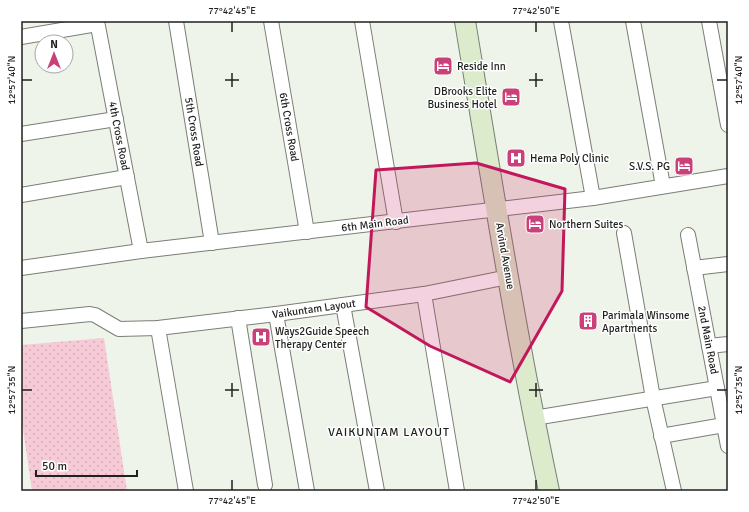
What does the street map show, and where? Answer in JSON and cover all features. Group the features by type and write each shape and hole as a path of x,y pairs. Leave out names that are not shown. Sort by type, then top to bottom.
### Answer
{"street":[{"name":"5th Cross Road","path":"176,21 212,243"},
{"name":"6th Cross Road","path":"270,21 307,232"},
{"path":"362,21 396,222"},
{"name":"Arvind Avenue","path":"465,21 496,210 534,418 549,491"},
{"path":"561,21 593,198"},
{"path":"633,21 663,186"},
{"path":"708,21 728,125"},
{"path":"21,37 97,23"},
{"name":"4th Cross Road","path":"97,23 141,251"},
{"path":"21,134 116,119"},
{"name":"6th Main Road","path":"21,268 141,251 593,198 728,176"},
{"path":"21,195 126,177"},
{"path":"624,233 653,398 674,491"},
{"name":"2nd Main Road","path":"688,234 728,446"},
{"path":"694,268 728,264"},
{"name":"Vaikuntam Layout","path":"21,321 90,314 119,329 158,328 424,294 508,277"},
{"path":"424,294 457,491"},
{"path":"343,305 377,491"},
{"path":"276,314 307,491"},
{"path":"238,318 265,485"},
{"path":"158,328 186,491"},
{"path":"709,346 728,344"},
{"path":"534,418 717,388"},
{"path":"662,436 724,425"}],"highlighted area":[{"path":"476,163 565,189 562,291 510,382 430,346 366,307 376,170"}],"shaded area":[{"path":"104,338 127,491 32,491 21,416 21,345"}],"place":[{"name":"Reside Inn","path":"443,66"},
{"name":"DBrooks Elite Business Hotel","path":"511,97"},
{"name":"Hema Poly Clinic","path":"516,158"},
{"name":"S.V.S. PG","path":"684,166"},
{"name":"Northern Suites","path":"535,224"},
{"name":"Parimala Winsome Apartments","path":"588,321"},
{"name":"Ways2Guide Speech Therapy Center","path":"261,337"}],"district":[{"name":"VAIKUNTAM LAYOUT","path":"389,432"}]}
